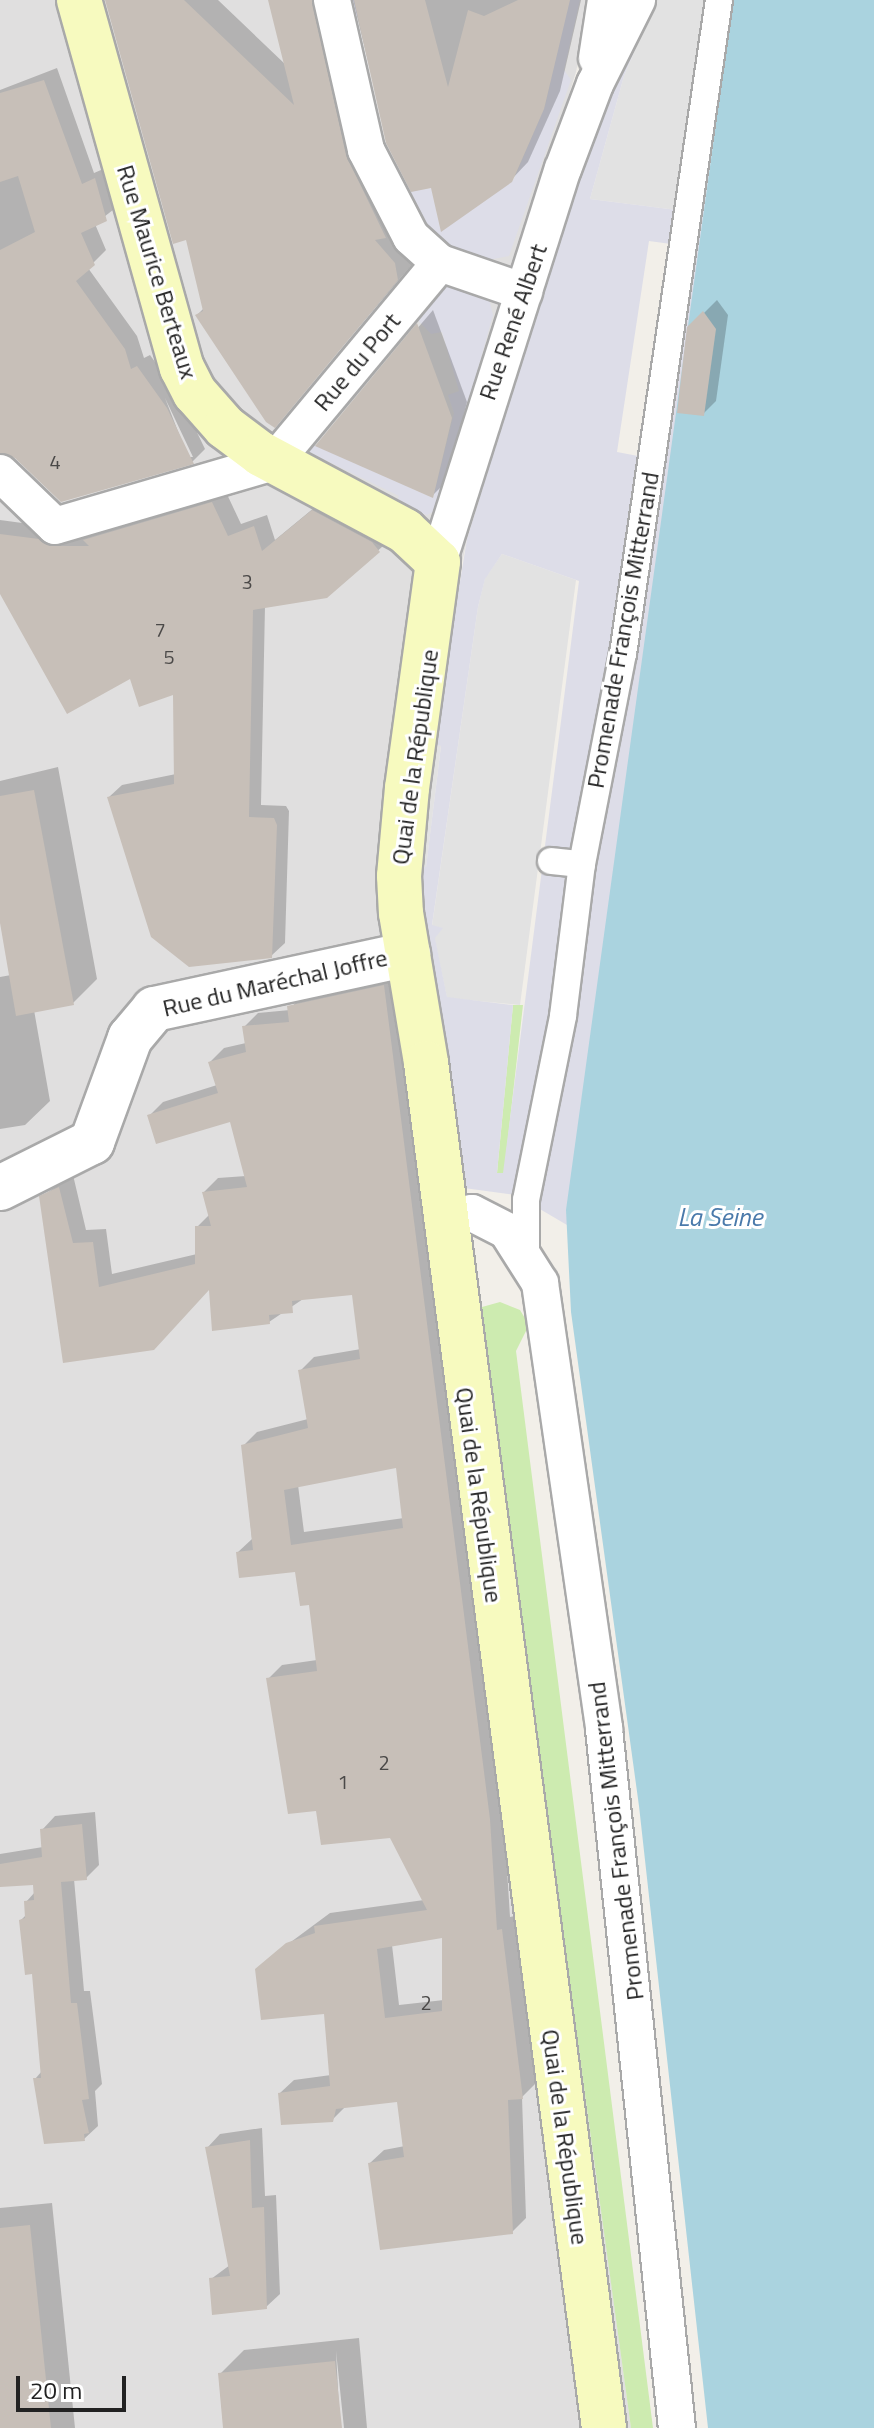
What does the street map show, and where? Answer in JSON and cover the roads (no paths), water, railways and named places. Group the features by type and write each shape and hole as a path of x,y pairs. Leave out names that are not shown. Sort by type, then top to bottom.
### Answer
{"main road":[{"name":"Rue Maurice Berteaux","path":"79,0 182,368 195,393 225,427 274,462 405,531 438,562"},
{"name":"Quai de la République","path":"438,562 399,876 604,2428"}],"street":[{"path":"332,0 366,150 411,237 440,263 524,292"},
{"name":"Rue René Albert","path":"595,84 606,0"},
{"name":"Rue René Albert","path":"438,562 524,292 595,84 637,0"},
{"name":"Promenade François Mitterrand","path":"526,1259 526,1200 563,1016 582,864 623,654 719,0"},
{"name":"Rue du Port","path":"274,462 440,263"},
{"path":"0,473 55,526 274,462"},
{"path":"551,861 582,864"},
{"name":"Rue du Maréchal Joffre","path":"0,1188 92,1142 130,1038 154,1009 408,954"},
{"name":"Promenade François Mitterrand","path":"443,1218 472,1213 507,1231 540,1283 600,1700 677,2428"}],"water":[{"name":"La Seine","path":"733,0 874,0 874,2428 708,2428 639,1806 571,1312 566,1210"}]}
